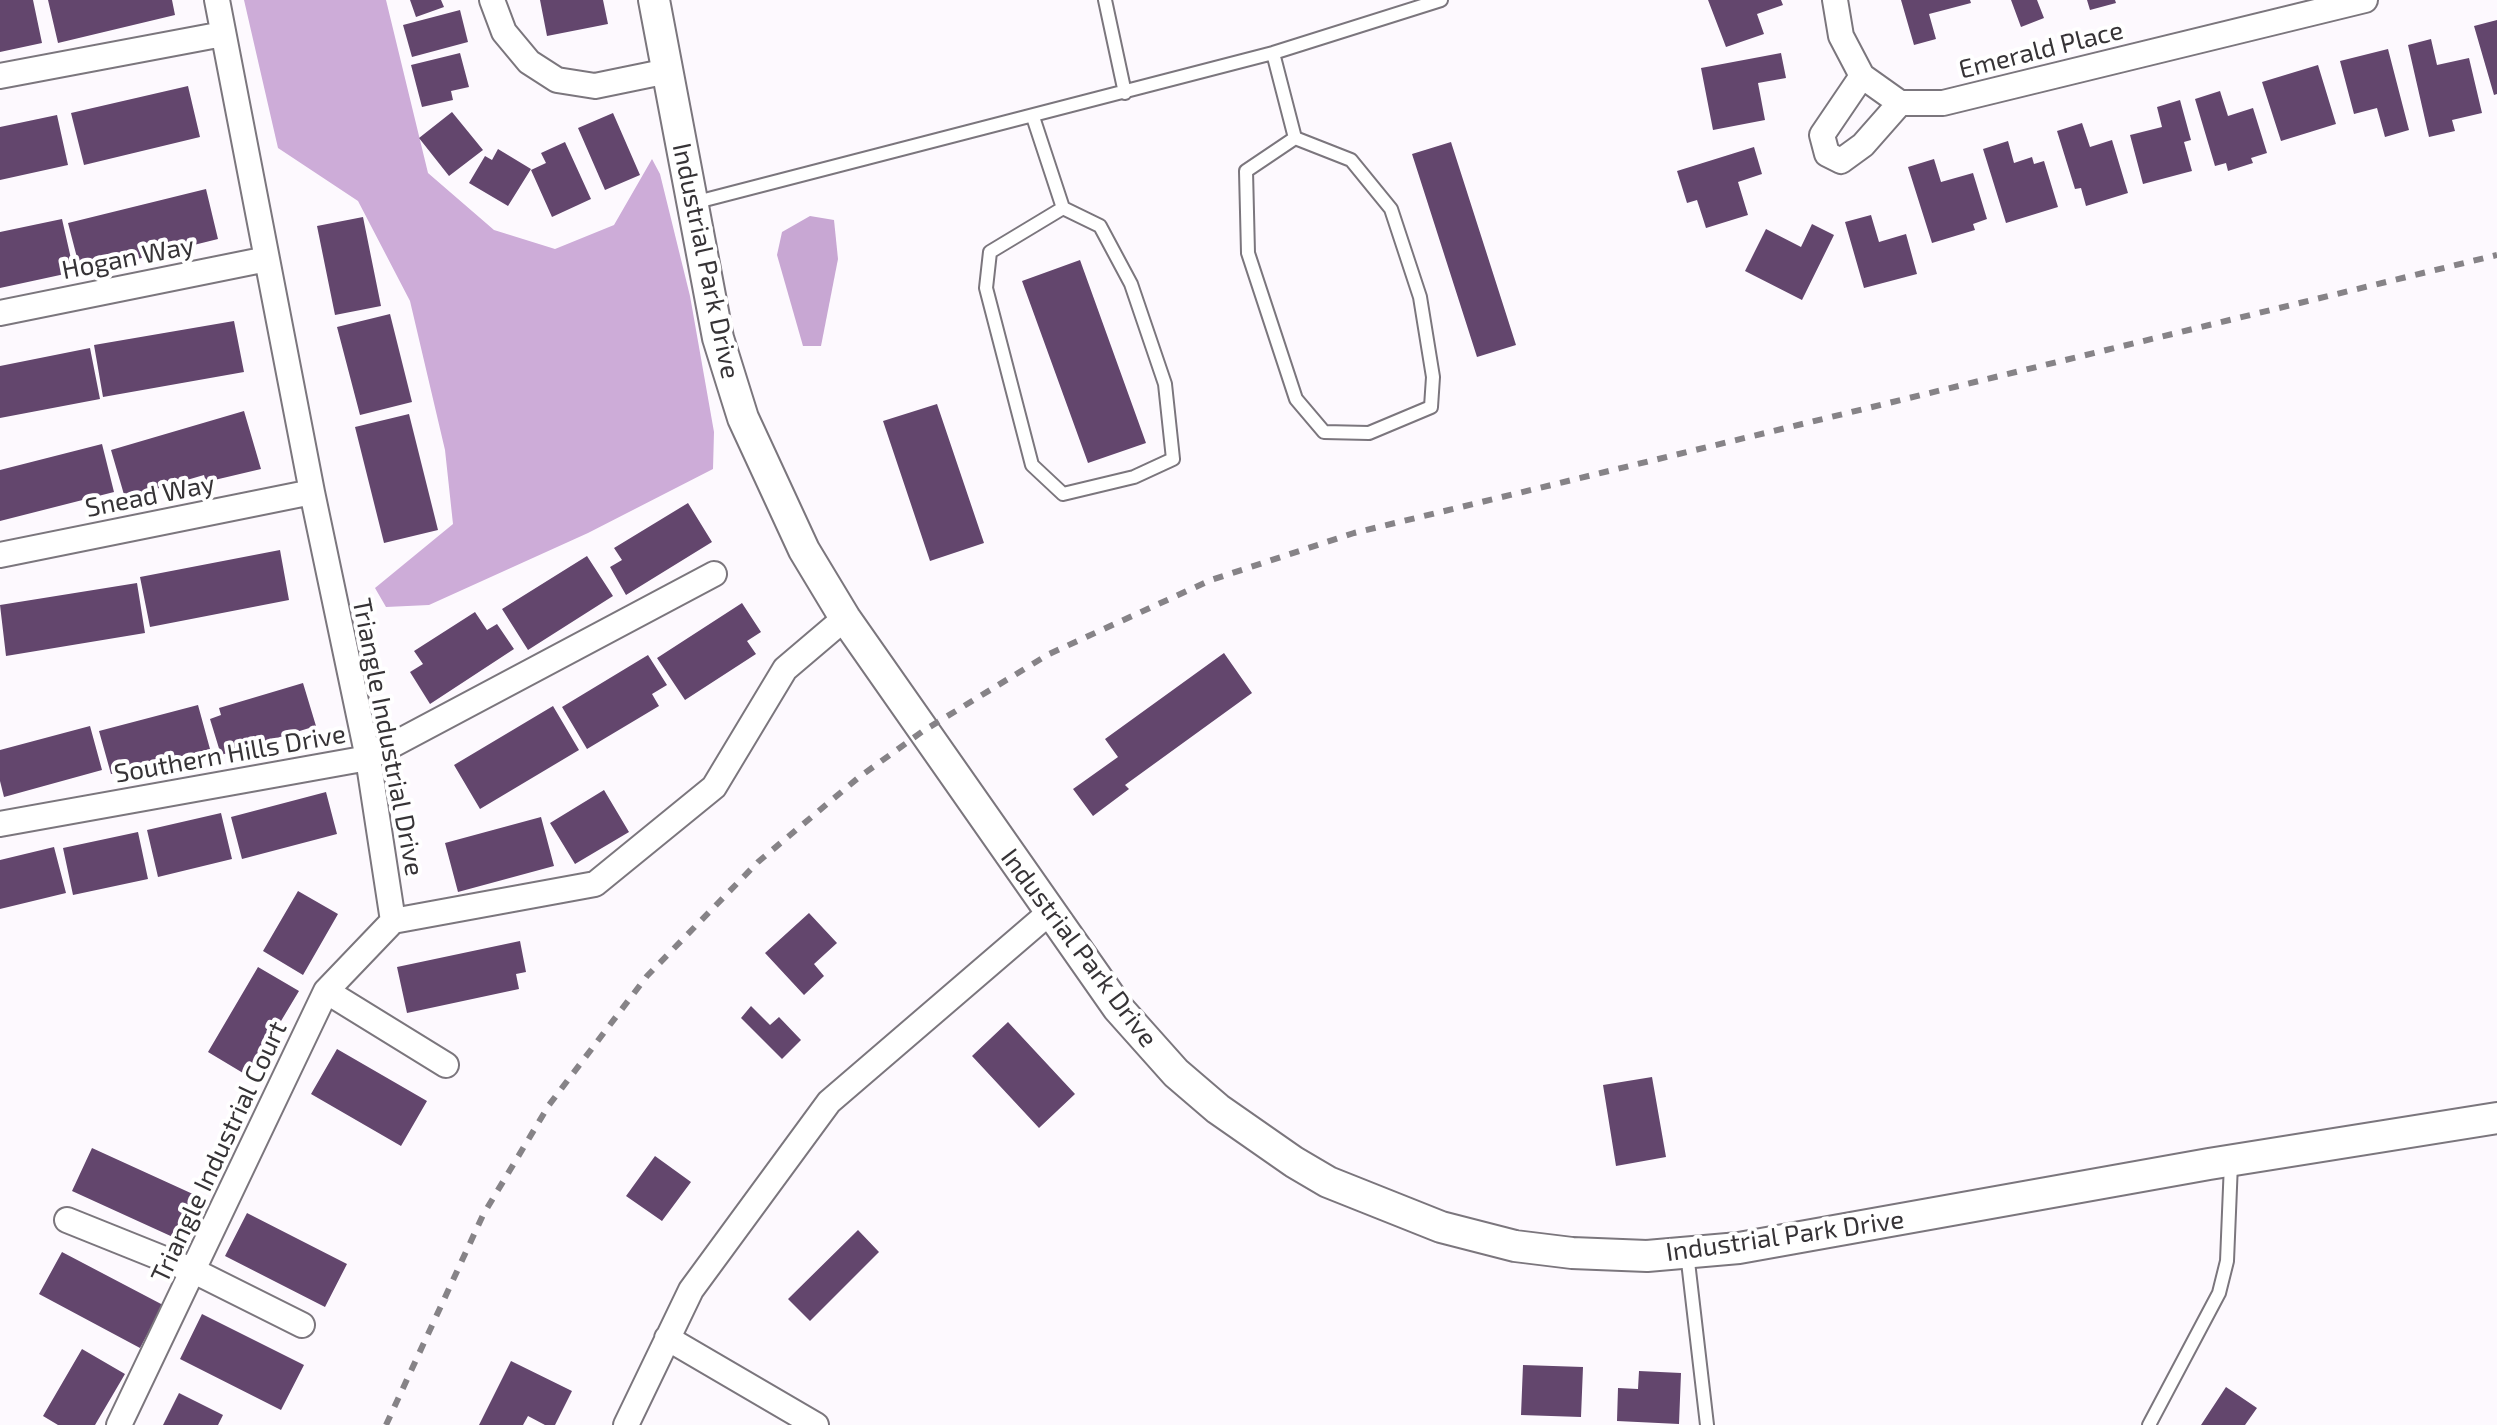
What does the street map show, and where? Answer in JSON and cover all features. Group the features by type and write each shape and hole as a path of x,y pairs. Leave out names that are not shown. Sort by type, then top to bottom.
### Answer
{"street":[{"name":"Triangle Industrial Drive","path":"217,0 312,492 368,758 393,921"},
{"path":"492,0 504,32 529,62 557,80 595,86 668,71"},
{"name":"Industrial Park Drive","path":"654,0 718,338 732,391 772,487 804,550 845,618 1118,1008 1176,1073 1247,1133 1328,1182 1414,1218 1515,1246 1572,1253 1647,1256 1739,1248 2231,1161 2497,1118"},
{"path":"1835,0 1841,36 1862,76 1900,103 1863,145 1841,161 1827,154 1822,135 1862,76"},
{"name":"Emerald Place","path":"1900,103 1943,103 2318,6 2365,0"},
{"path":"0,76 223,34"},
{"name":"Hogan Way","path":"0,313 267,259"},
{"name":"Snead Way","path":"0,555 312,492"},
{"name":"Southern Hills Drive","path":"0,824 368,758 714,574"},
{"path":"393,921 595,884 714,787 785,669 845,618"},
{"path":"626,1425 691,1290 829,1102 1049,913"},
{"name":"Triangle Industrial Court","path":"119,1425 326,991 393,921"},
{"path":"326,991 446,1065"},
{"path":"67,1220 194,1271 302,1325"},
{"path":"667,1338 816,1425"}],"lane":[{"path":"1105,0 1125,93"},
{"path":"693,203 1273,53 1441,0"},
{"path":"1273,53 1295,138"},
{"path":"1033,117 1063,208 1100,226 1131,284 1165,384 1173,459 1134,477 1063,494 1032,465 986,288 990,252 1063,208"},
{"path":"1295,138 1351,160 1391,209 1420,297 1433,377 1431,407 1369,433 1324,432 1296,399 1248,253 1246,171 1295,138"},
{"path":"2149,1425 2219,1293 2227,1261 2231,1161"},
{"path":"1687,1253 1707,1425"}],"shaded area":[{"path":"244,0 386,0 428,173 494,230 555,249 614,225 652,159 660,174 690,296 714,432 713,469 588,533 429,605 386,607 375,588 453,524 445,450 410,301 358,201 278,148"},
{"path":"810,216 834,220 838,259 821,346 803,346 777,255 782,232"}],"building":[{"path":"0,0 33,0 42,43 0,52"},
{"path":"48,0 172,0 175,15 58,43"},
{"path":"410,0 441,0 444,7 416,17"},
{"path":"540,0 603,0 608,24 547,36"},
{"path":"1708,0 1781,0 1783,5 1757,14 1764,34 1726,47"},
{"path":"1901,0 1970,0 1971,3 1929,14 1936,39 1914,45"},
{"path":"2011,0 2037,0 2044,18 2021,27"},
{"path":"2087,0 2115,0 2116,3 2090,10"},
{"path":"460,10 468,42 412,57 403,25"},
{"path":"2497,20 2497,94 2494,95 2474,26"},
{"path":"2431,39 2437,65 2469,58 2482,113 2452,120 2455,131 2429,137 2408,45"},
{"path":"2388,49 2409,130 2385,137 2377,108 2354,114 2340,61"},
{"path":"460,53 469,87 451,91 453,100 422,107 411,65"},
{"path":"1781,53 1786,78 1758,83 1765,120 1713,130 1701,68"},
{"path":"2318,65 2336,124 2281,141 2262,82"},
{"path":"188,86 200,137 84,165 71,113"},
{"path":"2220,91 2228,116 2253,108 2267,153 2251,158 2253,163 2228,171 2226,163 2215,166 2195,99"},
{"path":"2180,100 2191,140 2184,142 2192,171 2143,184 2130,135 2162,127 2157,107"},
{"path":"452,112 483,150 449,176 419,138"},
{"path":"613,113 640,175 605,190 578,128"},
{"path":"57,115 68,165 0,180 0,127"},
{"path":"2082,123 2090,147 2112,140 2128,193 2086,206 2081,188 2075,189 2057,131"},
{"path":"2008,141 2014,163 2032,157 2034,164 2044,161 2058,207 2006,223 1983,149"},
{"path":"565,142 591,199 552,217 531,170 546,163 541,153"},
{"path":"1451,142 1516,345 1477,357 1412,154"},
{"path":"1754,147 1762,174 1738,182 1748,215 1706,228 1697,200 1687,203 1677,171"},
{"path":"498,149 531,169 508,206 469,183 485,156 492,160"},
{"path":"1934,159 1941,182 1973,173 1987,219 1973,224 1975,230 1932,243 1908,167"},
{"path":"206,189 218,239 81,273 68,223"},
{"path":"1871,215 1879,242 1906,234 1917,274 1864,288 1845,222"},
{"path":"363,217 381,306 335,315 317,226"},
{"path":"62,219 74,272 0,288 0,232"},
{"path":"1812,224 1834,235 1802,300 1745,271 1766,229 1801,247"},
{"path":"1080,260 1146,443 1088,463 1022,281"},
{"path":"390,314 412,402 360,415 337,327"},
{"path":"234,321 244,372 103,397 94,345"},
{"path":"90,348 100,399 0,418 0,366"},
{"path":"937,404 984,543 930,561 883,421"},
{"path":"244,411 261,469 206,482 204,475 125,498 111,450"},
{"path":"409,414 438,530 384,543 355,427"},
{"path":"102,444 114,492 0,521 0,470"},
{"path":"688,503 712,542 626,595 610,567 622,560 614,548"},
{"path":"280,550 289,600 150,627 140,577"},
{"path":"587,556 613,596 528,650 502,609"},
{"path":"137,583 145,633 6,656 0,605"},
{"path":"742,603 761,632 747,641 756,654 685,700 657,658"},
{"path":"475,612 487,630 497,624 514,649 430,704 410,672 423,664 414,651"},
{"path":"1224,653 1252,693 1125,785 1129,789 1093,816 1073,789 1118,757 1105,739"},
{"path":"648,655 667,685 652,694 659,706 587,749 562,707"},
{"path":"303,683 316,726 221,755 210,719 221,715 219,708"},
{"path":"198,705 210,749 111,774 99,731"},
{"path":"553,706 579,750 480,809 454,765"},
{"path":"90,726 102,770 4,797 0,781 0,750"},
{"path":"604,790 629,832 575,864 550,823"},
{"path":"326,792 337,834 242,859 231,817"},
{"path":"221,813 232,859 158,877 147,830"},
{"path":"541,817 554,866 458,892 445,843"},
{"path":"138,832 148,879 73,895 63,848"},
{"path":"54,847 66,893 0,909 0,860"},
{"path":"298,891 338,914 303,975 263,951"},
{"path":"809,913 837,943 814,964 824,976 804,995 765,953"},
{"path":"520,941 526,972 516,974 519,989 407,1013 397,967"},
{"path":"258,967 299,991 248,1076 208,1052"},
{"path":"751,1006 770,1025 779,1017 801,1040 782,1059 741,1018"},
{"path":"1008,1022 1075,1094 1039,1128 972,1056"},
{"path":"337,1049 427,1101 401,1146 311,1094"},
{"path":"1652,1077 1666,1157 1616,1166 1603,1085"},
{"path":"92,1148 206,1200 186,1243 72,1191"},
{"path":"655,1156 691,1182 662,1221 626,1196"},
{"path":"247,1213 347,1264 325,1307 225,1256"},
{"path":"858,1230 879,1252 810,1321 788,1299"},
{"path":"62,1252 163,1305 140,1348 39,1294"},
{"path":"202,1314 304,1365 281,1410 180,1359"},
{"path":"82,1349 125,1374 95,1425 58,1425 43,1416"},
{"path":"511,1361 572,1391 555,1425 545,1425 528,1416 523,1425 479,1425"},
{"path":"1523,1365 1583,1367 1581,1417 1521,1415"},
{"path":"1639,1371 1681,1373 1679,1424 1617,1421 1618,1388 1638,1389"},
{"path":"2226,1387 2257,1408 2245,1425 2201,1425"},
{"path":"179,1393 223,1415 218,1425 163,1425"}],"railway":[{"path":"386,1425 483,1215 549,1105 647,976 758,862 858,778 923,731 1049,654 1211,580 1354,533 2497,255"}]}
